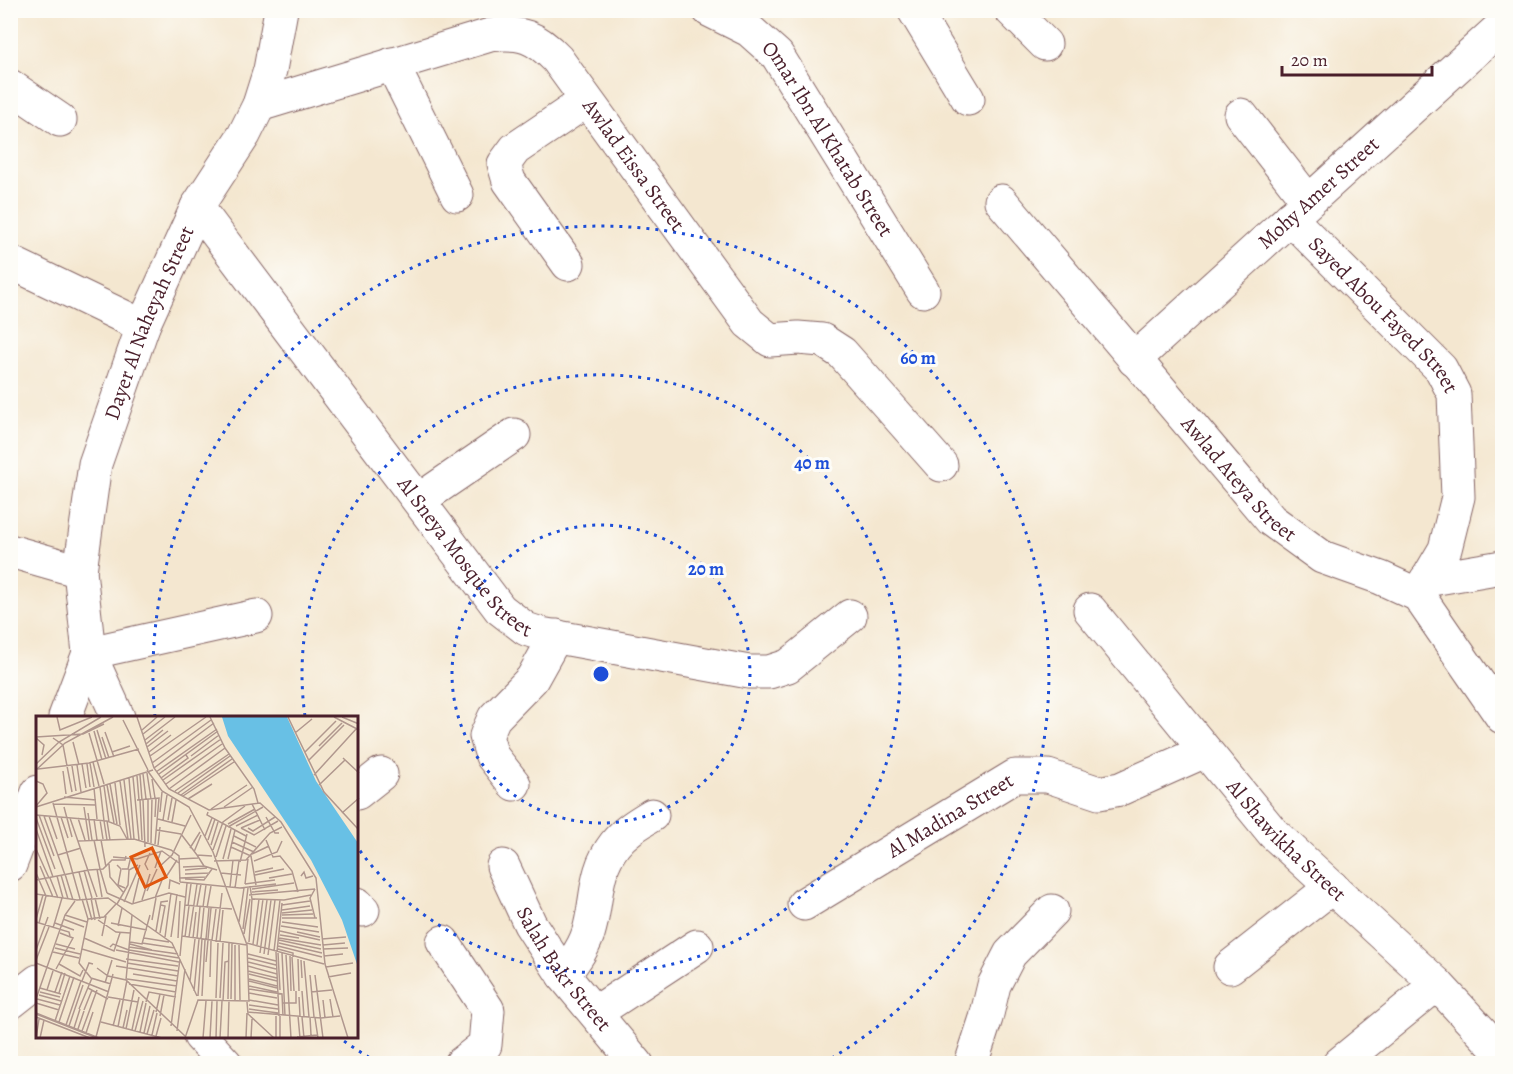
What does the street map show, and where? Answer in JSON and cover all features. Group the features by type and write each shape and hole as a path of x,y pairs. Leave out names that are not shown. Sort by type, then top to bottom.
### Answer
{"street":[{"name":"Dayer Al Naheyah Street","path":"118,716 89,653 80,571 95,464 143,326 197,207 244,135 259,105 270,70 281,10"},
{"name":"Omar Ibn Al Khatab Street","path":"709,10 749,30 777,55 923,291"},
{"path":"914,10 968,99"},
{"path":"1011,10 1045,44"},
{"name":"Mohy Amer Street","path":"1134,360 1503,26"},
{"name":"Awlad Eissa Street","path":"259,105 490,35 521,34 535,39 557,60 749,323 770,340 798,338 822,340 842,352 941,465"},
{"path":"392,64 457,195"},
{"path":"10,86 60,120"},
{"path":"568,264 509,181 504,164 515,149 586,100"},
{"name":"Sayed Abou Fayed Street","path":"1241,115 1299,209 1441,369 1454,394 1458,497 1444,549 1422,587"},
{"name":"Awlad Ateya Street","path":"1001,201 1271,520 1322,557 1381,578 1422,587"},
{"name":"Al Sneya Mosque Street","path":"197,207 500,609 526,628 556,636 749,672 769,672 788,666 850,616"},
{"path":"10,262 143,326"},
{"path":"419,500 514,435"},
{"path":"10,551 80,571"},
{"path":"1503,567 1422,587 1503,717"},
{"name":"Al Shawikha Street","path":"1090,610 1273,833 1437,984 1503,1054"},
{"path":"89,653 256,615"},
{"path":"514,784 492,756 486,736 494,718 532,679 556,636"},
{"name":"Dayer Al Naheyah Street","path":"65,716 89,653"},
{"name":"Al Madina Street","path":"804,904 1015,776 1048,776 1099,794 1120,789 1205,751"},
{"path":"10,865 36,797"},
{"path":"563,975 576,960 591,926 596,885 604,863 616,843 632,827 652,815"},
{"name":"Salah Bakr Street","path":"503,866 530,924 563,975 638,1064"},
{"path":"1230,967 1332,887"},
{"path":"971,1064 994,985 1004,964 1010,954 1052,911"},
{"path":"442,942 488,1010 485,1045 461,1064"},
{"path":"595,1013 697,946"},
{"path":"10,1003 36,983"},
{"path":"1339,1064 1437,984"},
{"path":"202,1038 226,1064"}]}
